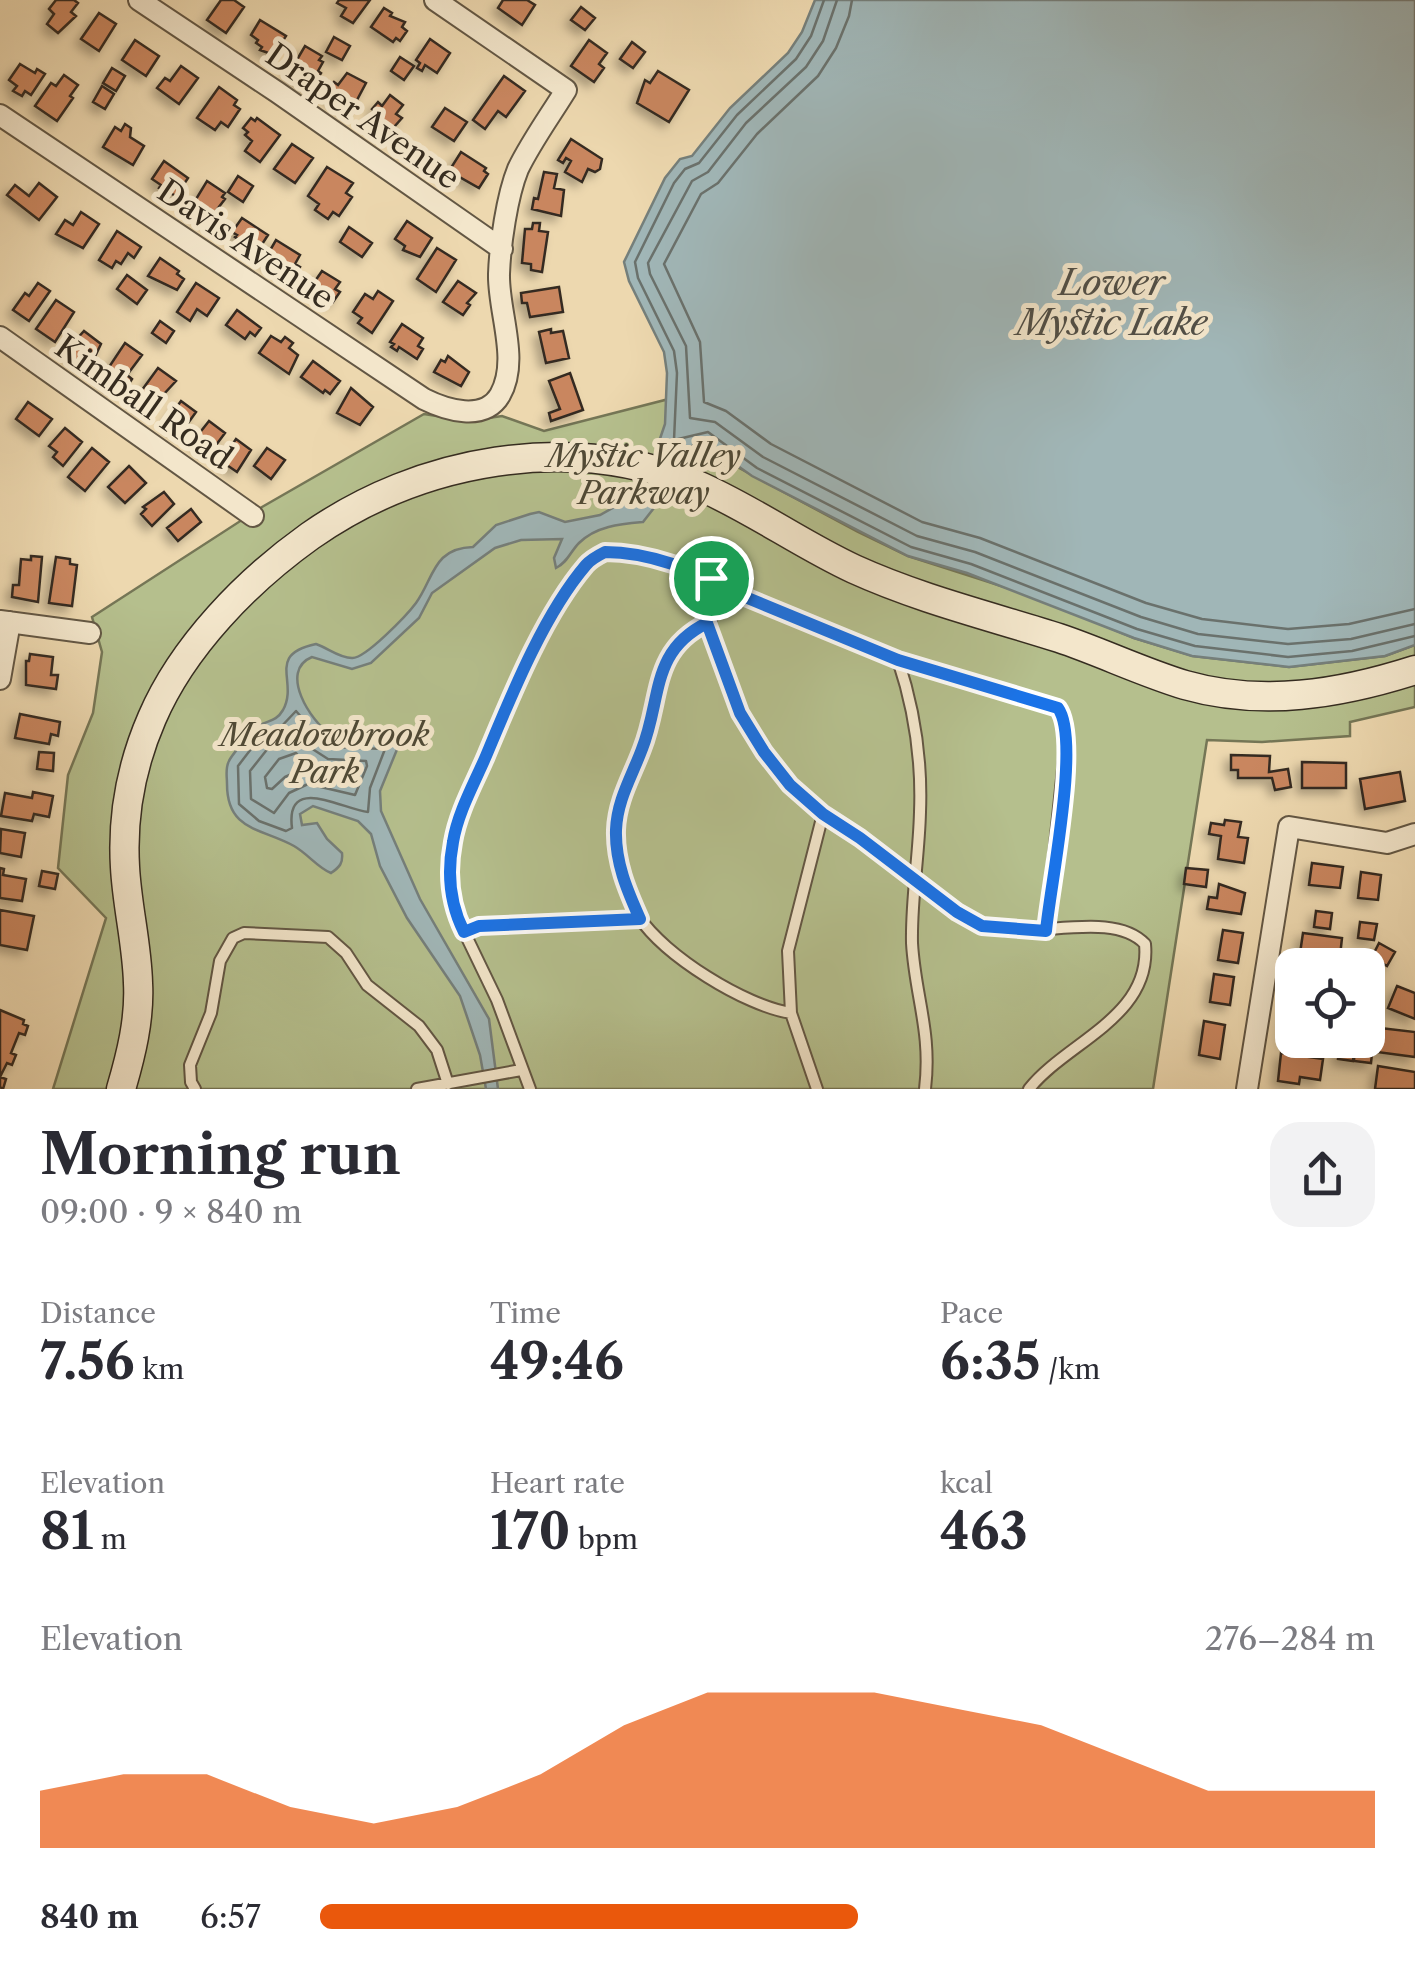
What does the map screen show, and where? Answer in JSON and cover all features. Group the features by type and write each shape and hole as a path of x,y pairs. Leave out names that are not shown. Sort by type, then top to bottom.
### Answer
{"main road":[{"path":"121,1089 133,1043 138,986 124,863 131,784 153,714 179,669 241,595 297,546 356,507 418,480 468,466 530,458 578,458 640,467 680,478 887,583 1104,653 1185,684 1251,696 1310,695 1415,670"}],"street":[{"name":"Draper Avenue","path":"139,0 502,249"},
{"path":"435,0 566,90 518,170 502,249"},
{"name":"Davis Avenue","path":"0,115 424,399 464,412 496,400 506,380 508,355 500,296 502,249"},
{"name":"Kimball Road","path":"0,337 253,516"},
{"path":"0,679 5,622 90,633"},
{"path":"1247,1089 1289,828 1386,843 1415,834"}],"lane":[{"path":"530,1089 452,897 453,840 466,799 514,689 552,616 588,563 605,552 670,564 711,578 733,592 898,660 1058,708 1067,732 1046,931"},
{"path":"733,592 707,623 690,631 661,671 644,745 622,794 616,828 617,856 625,887 640,919 702,973 759,1005 791,1013"},
{"path":"707,623 740,713 790,785 823,814 982,926 1046,931 1125,930 1144,944 1146,955 1134,994 1121,1010 1050,1065 1029,1089"},
{"path":"898,660 907,688 920,779 912,921 928,1037 924,1089"},
{"path":"817,1089 791,1013 788,951 823,814"},
{"path":"464,932 479,926 640,919"},
{"path":"195,1089 190,1065 211,1013 220,961 233,938 244,932 328,937 346,952 375,992 419,1026 437,1050 448,1084"},
{"path":"417,1089 522,1070"}],"green space":[{"path":"665,400 730,463 858,532 908,556 1038,598 1134,638 1193,656 1289,667 1385,656 1415,645 1415,707 1350,722 1350,736 1262,742 1207,740 1153,1089 53,1089 106,918 58,868 68,775 93,713 102,652 92,617 262,507 424,414 468,421 502,416 544,431"}],"water":[{"name":"Lower Mystic Lake","path":"815,0 1415,0 1415,645 1385,656 1289,667 1192,656 1134,638 967,573 908,556 752,476 703,441 696,443 681,455 668,490 643,522 593,533 556,568 554,558 562,539 521,540 495,548 432,593 419,618 371,663 352,669 312,657 298,673 307,708 331,735 344,739 387,739 395,741 398,747 380,791 381,811 420,899 489,1019 498,1089 486,1089 480,1055 460,996 407,918 380,866 371,834 358,821 313,806 300,814 302,825 317,823 342,853 339,867 331,873 326,871 294,846 239,820 229,799 228,764 256,728 275,719 283,710 288,689 287,662 292,655 316,644 343,656 358,656 411,609 442,559 473,547 496,525 539,512 565,522 600,515 634,496 645,483 665,424 667,373 664,352 629,281 624,262 665,178 680,159 692,156 730,108 788,53"}],"building":[{"path":"56,0 78,3 71,12 76,16 58,33 47,24 54,14 49,9"},
{"path":"221,0 234,0 244,7 226,33 207,20"},
{"path":"370,0 353,23 341,16 346,8 337,3"},
{"path":"503,0 527,0 535,5 522,25 498,8"},
{"path":"581,7 595,18 585,30 571,20"},
{"path":"384,8 392,13 390,16 405,22 402,27 407,31 400,41 396,38 393,42 371,27"},
{"path":"99,13 116,24 99,51 81,39"},
{"path":"260,20 286,36 274,55 260,50 258,40 251,35"},
{"path":"334,37 350,46 342,60 326,52"},
{"path":"430,39 450,53 437,73 425,65 422,71 417,68 420,63 416,60"},
{"path":"135,40 159,56 146,76 122,60"},
{"path":"589,40 607,53 599,64 604,68 594,82 571,66"},
{"path":"632,42 645,52 633,68 620,59"},
{"path":"305,46 322,56 319,60 323,62 311,89 288,75"},
{"path":"400,57 414,66 404,80 391,71"},
{"path":"20,64 45,74 31,95 13,91 17,86 9,80"},
{"path":"181,66 198,78 179,104 157,88 165,78 170,81"},
{"path":"112,68 125,76 116,91 103,83"},
{"path":"658,71 689,90 669,122 637,103 645,80 650,83"},
{"path":"347,73 366,83 350,113 325,94"},
{"path":"64,75 78,85 57,121 35,106 51,83 56,86"},
{"path":"504,76 525,91 506,117 498,111 485,129 473,120"},
{"path":"102,86 114,94 105,109 93,102"},
{"path":"219,87 237,100 234,105 240,109 228,127 221,122 215,130 197,118"},
{"path":"390,95 403,105 396,114 402,118 386,136 369,123 377,113 372,109 378,102 382,106"},
{"path":"445,108 467,122 454,141 432,127"},
{"path":"251,118 257,118 280,135 260,162 245,151 252,141 243,128"},
{"path":"125,124 131,128 130,137 144,146 133,165 103,147 115,127 121,131"},
{"path":"571,139 602,159 600,169 588,169 582,182 565,172 571,161 558,160"},
{"path":"292,144 313,158 295,183 274,169"},
{"path":"461,152 486,168 488,174 479,188 449,171"},
{"path":"164,161 188,178 176,196 159,188 161,185 152,179"},
{"path":"327,167 353,183 346,193 352,197 339,216 333,212 328,219 315,210 319,204 308,196"},
{"path":"544,172 557,174 554,188 564,190 561,216 532,209"},
{"path":"238,176 253,186 243,202 228,192"},
{"path":"207,181 225,193 225,199 208,221 190,209"},
{"path":"39,183 57,197 39,220 7,195 15,185 29,196"},
{"path":"81,212 99,224 83,248 56,234 65,220 73,225"},
{"path":"242,218 268,235 257,252 232,232"},
{"path":"407,221 432,238 420,257 403,250 405,246 395,239"},
{"path":"533,223 540,223 539,231 548,232 542,272 522,263 525,229 532,229"},
{"path":"349,227 372,243 362,257 340,242"},
{"path":"117,231 141,247 134,258 128,253 121,264 116,261 112,268 99,260"},
{"path":"276,240 300,255 295,264 300,267 294,277 265,259"},
{"path":"437,248 456,260 436,292 417,279"},
{"path":"160,258 184,279 177,290 148,276"},
{"path":"322,271 340,282 335,289 340,292 333,302 311,287"},
{"path":"127,275 147,290 137,304 117,289"},
{"path":"458,281 476,293 463,315 443,302"},
{"path":"38,283 50,291 29,321 13,310"},
{"path":"196,283 219,298 207,316 197,309 190,321 177,312"},
{"path":"559,287 563,312 530,317 521,293"},
{"path":"378,291 393,301 372,333 358,323 362,318 353,312 365,294 373,299"},
{"path":"56,300 74,312 55,342 36,329"},
{"path":"237,310 261,328 255,336 250,332 245,339 226,325"},
{"path":"160,321 174,331 166,343 152,333"},
{"path":"402,324 423,338 418,346 423,349 417,359 399,347 397,351 391,347 394,344 390,342"},
{"path":"551,329 551,333 563,331 569,358 546,363 539,332"},
{"path":"84,331 101,344 91,365 86,361 83,365 65,352"},
{"path":"271,336 281,342 285,337 293,343 289,348 298,355 289,374 259,353"},
{"path":"125,343 142,355 127,375 132,379 125,390 101,379"},
{"path":"448,356 469,372 461,386 434,372"},
{"path":"313,361 340,381 330,394 301,377"},
{"path":"158,368 176,381 148,411 134,401"},
{"path":"570,373 583,410 551,421 549,413 560,409 549,381"},
{"path":"351,388 373,407 360,425 337,413"},
{"path":"181,401 196,412 181,433 166,422"},
{"path":"28,402 52,419 39,436 16,419"},
{"path":"209,421 225,433 210,453 194,440"},
{"path":"65,428 82,442 63,466 53,457 57,452 49,446"},
{"path":"236,439 251,450 237,472 221,461"},
{"path":"92,448 109,462 85,491 68,477"},
{"path":"267,448 285,460 271,479 254,466"},
{"path":"129,466 146,483 125,503 108,487"},
{"path":"164,492 174,504 152,526 141,514 146,509 143,507"},
{"path":"191,509 201,522 178,541 167,528"},
{"path":"31,556 42,557 38,602 12,597 13,585 19,585 21,559 31,560"},
{"path":"56,557 70,559 70,564 77,565 72,606 49,603"},
{"path":"30,654 53,657 51,675 58,675 56,689 26,685 26,661"},
{"path":"20,714 60,722 58,736 51,734 49,744 15,738"},
{"path":"39,752 54,753 53,771 37,769"},
{"path":"1231,755 1270,756 1269,772 1288,769 1291,787 1275,790 1272,778 1238,778 1238,770 1231,770"},
{"path":"1302,762 1346,763 1346,788 1302,788"},
{"path":"1400,772 1405,801 1365,809 1360,779"},
{"path":"33,792 53,796 49,817 34,814 32,821 1,816 5,793 32,798"},
{"path":"1225,820 1241,822 1238,837 1248,838 1244,863 1218,859 1221,836 1209,834 1211,823 1224,825"},
{"path":"1,829 25,833 21,857 0,853"},
{"path":"1312,863 1343,867 1340,888 1309,885"},
{"path":"0,868 4,869 3,875 26,879 22,901 0,898"},
{"path":"1186,868 1208,870 1206,887 1184,884"},
{"path":"42,871 58,874 55,889 39,886"},
{"path":"1361,872 1381,875 1378,900 1358,898"},
{"path":"1219,884 1245,893 1241,914 1207,909 1209,897 1217,898"},
{"path":"0,910 34,916 27,950 0,945"},
{"path":"1316,911 1332,913 1330,929 1314,927"},
{"path":"1360,922 1377,924 1374,940 1358,938"},
{"path":"1223,930 1243,933 1238,963 1218,960"},
{"path":"1303,933 1342,938 1341,948 1301,948"},
{"path":"1379,943 1395,952 1387,966 1385,948 1376,948"},
{"path":"1214,974 1234,977 1230,1005 1210,1002"},
{"path":"1397,986 1415,993 1415,1019 1388,1008"},
{"path":"0,1010 24,1020 23,1024 28,1026 25,1035 19,1033 11,1053 16,1055 12,1065 7,1063 0,1077"},
{"path":"1204,1021 1225,1025 1220,1059 1199,1055"},
{"path":"1385,1029 1415,1032 1415,1057 1385,1053"},
{"path":"1280,1058 1323,1059 1320,1080 1300,1077 1299,1084 1278,1081"},
{"path":"1354,1058 1372,1058 1371,1063"},
{"path":"1378,1066 1415,1072 1415,1089 1375,1089"}],"route":[{"path":"605,552 628,554 711,578 733,592 898,660 1058,708 1067,732 1046,931 982,926 957,912 823,814 790,785 740,713 707,623 690,631 661,671 644,745 622,794 616,828 617,856 625,887 640,919 479,926 464,932 452,897 450,869 453,840 466,799 514,689 552,616 588,563 605,552"}],"park label":[{"name":"Mystic Valley Parkway","path":"644,474"},
{"name":"Meadowbrook Park","path":"325,752"}]}
